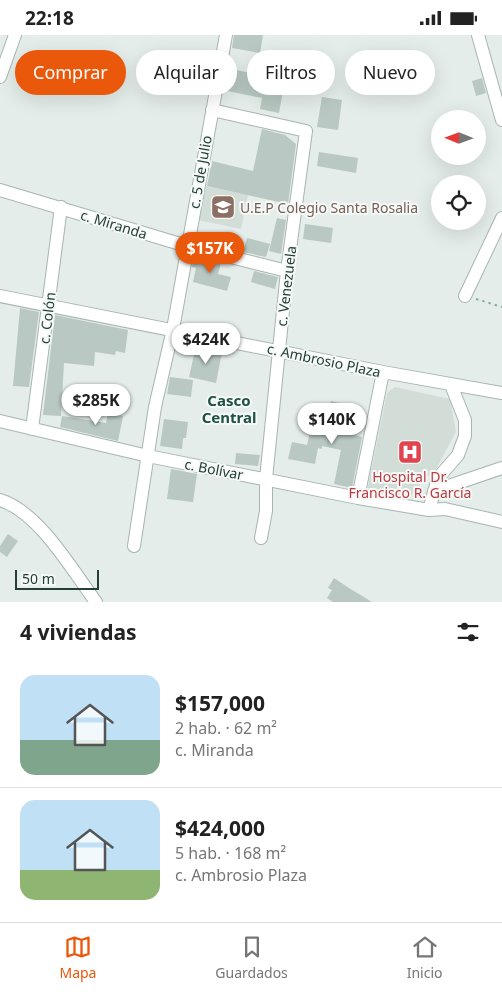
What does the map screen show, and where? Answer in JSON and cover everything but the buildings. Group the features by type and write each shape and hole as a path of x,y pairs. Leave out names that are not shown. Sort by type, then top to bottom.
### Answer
{"street":[{"path":"0,77 15,35"},
{"name":"c. 5 de Julio","path":"134,546 155,407 172,329 226,35"},
{"path":"478,35 502,120"},
{"name":"c. Venezuela","path":"212,110 306,131 278,350 266,479 266,511 261,538"},
{"name":"c. Miranda","path":"0,190 187,246 287,271"},
{"name":"c. Colón","path":"32,429 60,207"},
{"path":"465,296 502,218"},
{"name":"c. Ambrosio Plaza","path":"0,296 383,372 502,393"},
{"path":"358,498 383,372"},
{"path":"429,510 438,479 458,455 465,436 465,420 451,385"},
{"name":"c. Bolívar","path":"0,421 148,456 358,498 429,510 445,509 502,522"},
{"path":"434,491 502,468"},
{"path":"0,501 14,505 44,533 96,602"}],"path":[{"path":"465,296 502,307"}],"shaded area":[{"name":"U.E.P Colegio Santa Rosalia","path":"206,186 248,195 241,229 198,220"},
{"name":"Hospital Dr. Francisco R. García","path":"395,387 450,399 456,432 435,471 425,478 409,499 367,491 387,393"}],"place":[{"name":"U.E.P Colegio Santa Rosalia","path":"223,207"},
{"name":"Hospital Dr. Francisco R. García","path":"410,452"}],"district":[{"name":"Casco Central","path":"229,408"}]}
